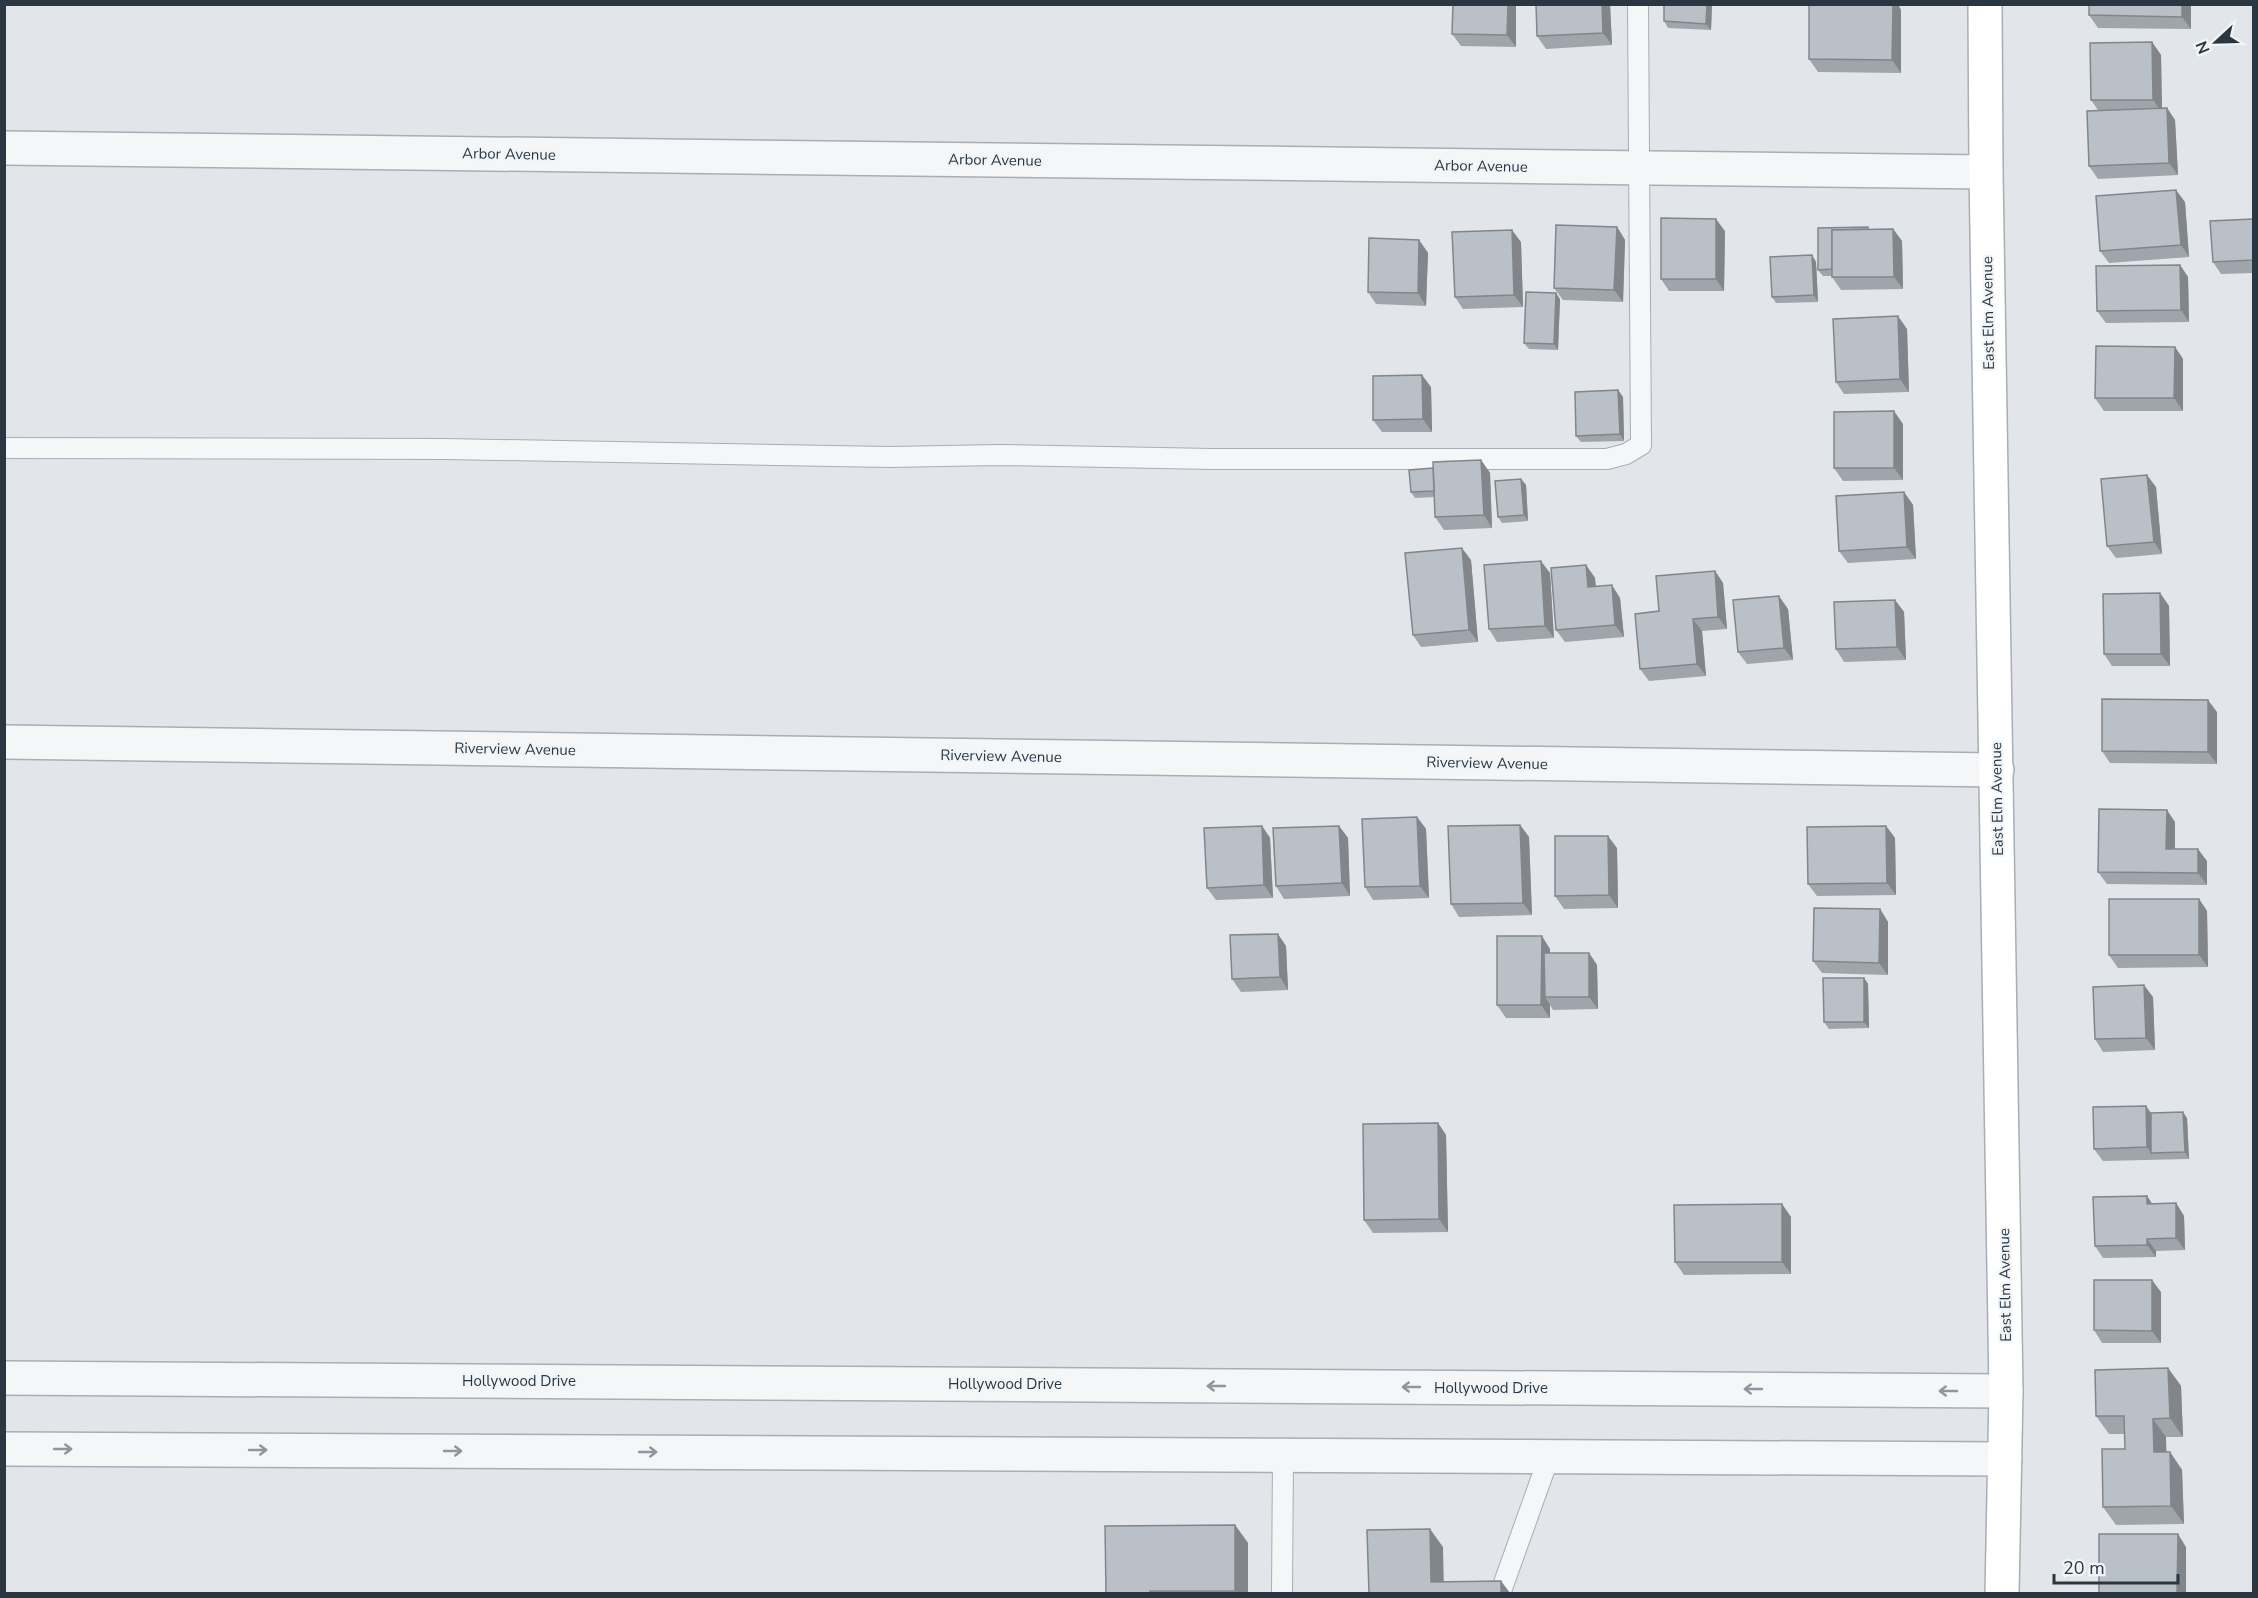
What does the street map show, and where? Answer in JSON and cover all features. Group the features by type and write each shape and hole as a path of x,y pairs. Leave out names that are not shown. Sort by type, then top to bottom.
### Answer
{"main road":[{"name":"East Elm Avenue","path":"1985,4 2006,1391 2002,1593"}],"street":[{"name":"Arbor Avenue","path":"4,148 1986,172"},
{"name":"Riverview Avenue","path":"4,742 1997,770"},
{"name":"Hollywood Drive","path":"4,1378 2006,1391"},
{"path":"4,1449 2005,1460"}],"lane":[{"path":"4,448 446,448 889,457 1000,455 1212,459 1607,459 1626,454 1641,445 1638,4"},
{"path":"1282,1593 1283,1456"},
{"path":"1500,1593 1549,1457"}],"building":[{"path":"1453,4 1508,4 1507,35 1452,34"},
{"path":"1536,4 1602,4 1603,33 1537,36"},
{"path":"1664,4 1707,4 1706,24 1664,21"},
{"path":"1809,4 1893,4 1892,60 1809,59"},
{"path":"2089,4 2182,4 2182,17 2089,15"},
{"path":"2152,42 2153,100 2091,100 2090,43"},
{"path":"2167,108 2169,163 2089,166 2087,111"},
{"path":"2176,190 2181,245 2100,251 2096,196"},
{"path":"1661,218 1716,219 1716,279 1661,279"},
{"path":"2253,219 2253,260 2213,262 2210,221"},
{"path":"1556,225 1617,227 1614,290 1554,288"},
{"path":"1868,227 1868,229 1832,230 1832,269 1818,270 1818,228"},
{"path":"1893,229 1894,277 1832,277 1832,230"},
{"path":"1512,230 1514,295 1455,297 1452,232"},
{"path":"1369,238 1419,240 1418,293 1368,292"},
{"path":"1812,255 1814,295 1772,297 1770,257"},
{"path":"2180,265 2181,310 2097,311 2096,266"},
{"path":"1526,292 1556,293 1554,344 1524,343"},
{"path":"1898,316 1900,379 1836,382 1833,319"},
{"path":"2096,346 2175,347 2174,398 2095,398"},
{"path":"1422,375 1423,419 1373,420 1373,376"},
{"path":"1618,390 1620,434 1576,436 1575,392"},
{"path":"1894,411 1894,468 1834,468 1834,412"},
{"path":"1481,460 1484,515 1435,517 1433,462"},
{"path":"1433,468 1434,491 1411,492 1409,470"},
{"path":"2147,475 2154,542 2107,546 2101,479"},
{"path":"1521,479 1524,515 1498,517 1495,481"},
{"path":"1904,492 1907,547 1839,551 1836,496"},
{"path":"1462,548 1469,630 1413,635 1405,553"},
{"path":"1541,561 1545,626 1489,629 1484,565"},
{"path":"1586,565 1588,587 1612,585 1615,625 1556,630 1551,568"},
{"path":"1715,571 1718,617 1693,619 1697,664 1640,669 1635,614 1659,611 1656,576"},
{"path":"2160,593 2161,654 2104,654 2103,594"},
{"path":"1779,596 1784,648 1738,652 1733,600"},
{"path":"1895,600 1897,647 1836,649 1834,602"},
{"path":"2102,699 2208,700 2208,752 2102,751"},
{"path":"2099,809 2167,810 2166,849 2198,849 2198,873 2098,872"},
{"path":"1417,817 1420,886 1365,887 1362,819"},
{"path":"1520,825 1523,903 1451,904 1448,826"},
{"path":"1262,826 1264,885 1207,888 1204,828"},
{"path":"1339,826 1342,883 1276,886 1273,828"},
{"path":"1886,826 1887,883 1808,884 1807,827"},
{"path":"1555,836 1608,836 1609,895 1555,896"},
{"path":"2109,899 2199,899 2199,955 2109,955"},
{"path":"1814,908 1880,909 1879,963 1813,961"},
{"path":"1278,934 1280,977 1232,979 1230,935"},
{"path":"1497,936 1542,936 1541,1005 1497,1005"},
{"path":"1544,953 1589,953 1589,997 1545,997"},
{"path":"1823,978 1864,978 1864,1022 1824,1022"},
{"path":"2144,985 2146,1038 2095,1039 2093,987"},
{"path":"2146,1106 2147,1147 2094,1149 2093,1107"},
{"path":"2183,1112 2185,1152 2151,1153 2151,1113"},
{"path":"1438,1123 1439,1219 1364,1220 1363,1124"},
{"path":"2147,1196 2147,1204 2176,1203 2176,1238 2147,1239 2147,1245 2095,1246 2093,1197"},
{"path":"1782,1204 1782,1262 1675,1262 1674,1205"},
{"path":"2094,1280 2152,1280 2152,1331 2094,1330"},
{"path":"2168,1368 2170,1418 2153,1419 2154,1452 2170,1452 2171,1506 2103,1507 2102,1449 2125,1449 2124,1416 2096,1416 2095,1370"},
{"path":"1235,1525 1235,1591 1106,1593 1105,1526"},
{"path":"1430,1529 1431,1582 1501,1581 1501,1593 1369,1593 1367,1530"},
{"path":"2099,1534 2178,1534 2177,1593 2099,1593"}]}
